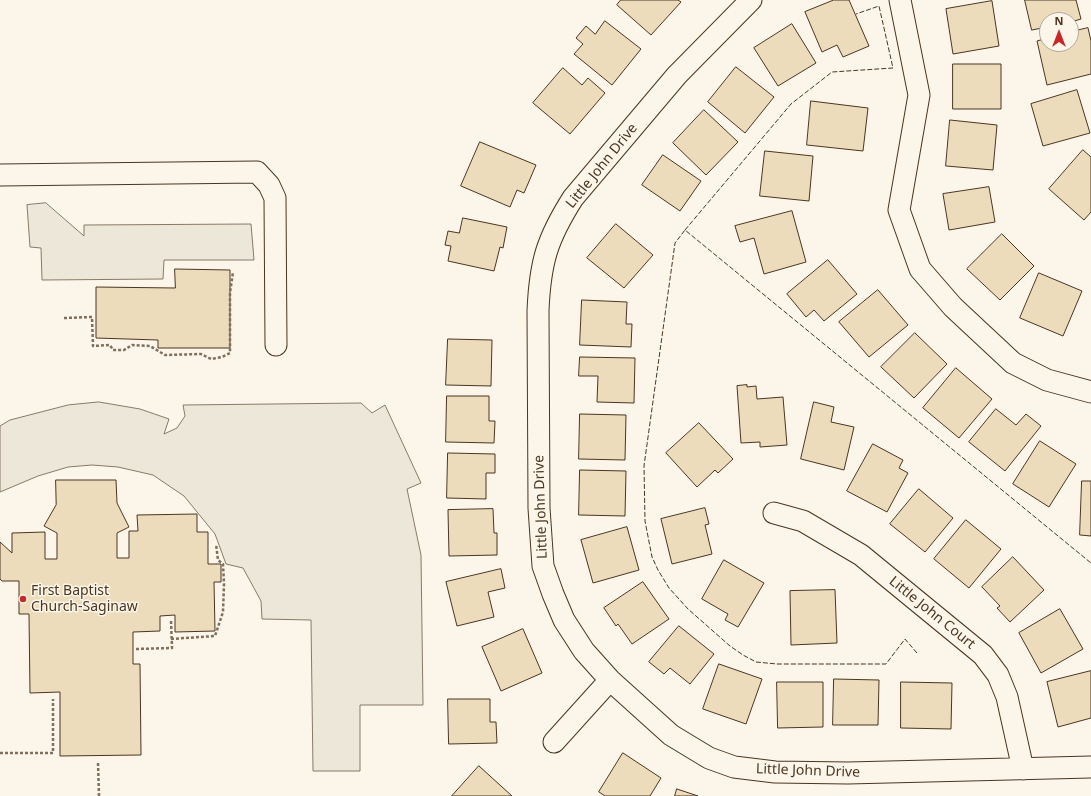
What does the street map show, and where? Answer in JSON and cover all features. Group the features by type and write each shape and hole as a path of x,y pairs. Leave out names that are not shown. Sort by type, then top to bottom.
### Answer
{"street":[{"name":"Little John Drive","path":"751,0 677,75 573,198 550,238 545,254 540,283 538,311 539,508 543,566 564,620 584,651 610,680 670,735 709,758 734,767 775,772 848,773 1091,768"},
{"path":"900,0 919,95 899,210 920,269 953,307 1013,363 1047,380 1091,392"},
{"path":"0,175 257,172 269,185 275,198 276,345"},
{"name":"Little John Court","path":"774,513 803,521 861,555 983,655 998,675 1007,697 1023,769"},
{"path":"554,742 610,680"}],"path":[{"path":"64,318 92,317 93,346 110,344 113,350 124,350 132,345 150,346 165,355 201,354 211,359 222,357 230,353 230,292 233,272"},
{"path":"172,639 215,636 224,612 223,564 218,560 216,544"},
{"path":"136,649 172,648 171,620"},
{"path":"0,753 53,753 53,699"},
{"path":"98,763 99,796"}],"shaded area":[{"path":"46,203 84,236 84,225 251,224 254,260 164,260 163,279 42,280 41,248 30,247 27,205"},
{"path":"99,402 140,409 169,419 164,434 177,428 185,416 183,405 361,403 372,413 385,405 421,483 407,489 421,555 423,705 360,705 360,771 313,771 311,620 262,619 261,601 243,568 226,564 215,534 184,496 153,475 118,467 92,465 68,467 38,476 0,492 0,426 10,420 68,405"}],"building":[{"path":"621,0 678,0 681,2 651,35 617,5"},
{"path":"834,0 849,0 869,46 843,57 837,45 822,52 805,12"},
{"path":"1025,0 1076,0 1081,19 1079,20 1079,12 1039,12 1039,29 1032,30"},
{"path":"992,1 999,46 953,54 946,9"},
{"path":"605,21 641,49 612,85 574,54 583,44 576,38 586,26 595,34"},
{"path":"792,24 816,63 778,86 754,48"},
{"path":"1088,28 1091,41 1091,74 1047,85 1040,52 1079,52 1079,30"},
{"path":"953,64 1001,64 1001,109 953,109"},
{"path":"736,67 774,97 745,133 708,102"},
{"path":"563,68 582,85 588,78 605,93 570,134 533,103"},
{"path":"1077,90 1090,133 1043,146 1031,104"},
{"path":"811,101 868,108 863,151 807,145"},
{"path":"704,110 738,142 706,175 673,143"},
{"path":"950,120 997,125 993,170 946,166"},
{"path":"480,142 536,165 524,193 517,190 510,207 461,186"},
{"path":"1083,150 1091,157 1091,212 1084,220 1049,189"},
{"path":"765,151 813,156 809,201 760,196"},
{"path":"663,155 701,181 680,211 642,185"},
{"path":"989,187 995,222 949,230 943,194"},
{"path":"792,211 806,262 764,274 754,238 740,242 735,226"},
{"path":"463,218 507,227 503,248 500,247 494,271 448,261 451,246 445,245 448,231 459,233"},
{"path":"616,224 653,255 624,288 587,258"},
{"path":"1002,234 1034,266 1000,300 967,269"},
{"path":"828,260 857,294 824,321 814,310 806,317 787,294"},
{"path":"175,269 230,270 230,348 158,348 158,340 96,338 96,287 175,288"},
{"path":"1039,273 1082,291 1063,336 1020,318"},
{"path":"878,290 908,325 869,357 839,322"},
{"path":"582,300 627,302 626,324 632,324 631,347 580,345"},
{"path":"915,333 947,364 914,398 881,367"},
{"path":"448,339 492,340 491,386 446,385"},
{"path":"580,357 635,358 634,403 597,402 598,376 579,376"},
{"path":"956,368 992,399 959,438 923,408"},
{"path":"747,385 747,387 756,386 757,399 783,397 787,445 760,447 760,442 741,443 737,386"},
{"path":"447,396 489,396 489,421 495,421 494,443 446,442"},
{"path":"814,402 834,407 831,422 854,427 844,470 801,459"},
{"path":"996,409 1016,425 1026,414 1041,426 1005,471 969,442"},
{"path":"580,414 626,415 625,460 579,459"},
{"path":"699,423 733,459 718,473 715,470 697,487 666,453"},
{"path":"1040,441 1076,464 1049,507 1013,484"},
{"path":"873,444 903,460 899,468 908,473 887,512 847,491"},
{"path":"448,453 495,454 495,473 486,473 486,499 447,498"},
{"path":"580,470 626,471 625,516 579,515"},
{"path":"56,480 116,480 117,503 129,527 117,533 117,558 129,558 129,531 138,531 137,515 197,514 197,532 208,532 208,564 221,564 221,582 214,582 215,631 175,632 175,615 160,616 160,631 133,632 133,664 140,664 141,755 60,756 60,692 30,693 29,614 19,614 19,581 2,581 0,579 0,542 12,553 12,533 45,532 45,559 57,559 57,533 44,526 56,505"},
{"path":"1082,481 1091,481 1091,536 1080,535"},
{"path":"919,489 953,518 925,552 890,524"},
{"path":"705,508 709,524 705,525 712,554 672,564 661,519"},
{"path":"493,509 494,533 497,533 497,555 449,556 448,510"},
{"path":"966,520 1001,549 969,588 934,559"},
{"path":"627,527 639,570 593,583 581,540"},
{"path":"1013,557 1044,590 1010,622 997,608 1000,606 982,587"},
{"path":"724,560 764,583 738,627 725,620 728,614 702,599"},
{"path":"501,569 505,588 488,592 494,617 457,626 446,582"},
{"path":"643,582 669,619 632,644 618,624 616,626 604,608"},
{"path":"835,590 837,643 791,645 790,591"},
{"path":"1060,609 1083,649 1041,673 1019,633"},
{"path":"679,626 714,654 690,684 670,668 664,674 649,662"},
{"path":"523,629 542,673 501,691 482,647"},
{"path":"719,664 762,679 746,724 703,709"},
{"path":"1091,671 1091,718 1058,727 1047,682"},
{"path":"834,679 879,680 878,725 833,725"},
{"path":"777,682 823,682 823,727 778,728"},
{"path":"901,682 952,683 951,729 901,728"},
{"path":"448,699 490,699 490,722 496,722 497,743 449,744"},
{"path":"623,753 661,778 650,796 605,796 599,792"},
{"path":"479,766 512,796 452,796"},
{"path":"677,789 698,796 675,796"}],"fence":[{"path":"685,230 791,104 832,72 893,68 879,6 856,14"},
{"path":"917,653 905,639 886,664 777,664 756,662 730,646 688,609 669,588 658,570 652,557 645,521 644,466 675,243 685,230 1091,563"}],"place":[{"name":"First Baptist Church-Saginaw","path":"23,599"}]}
